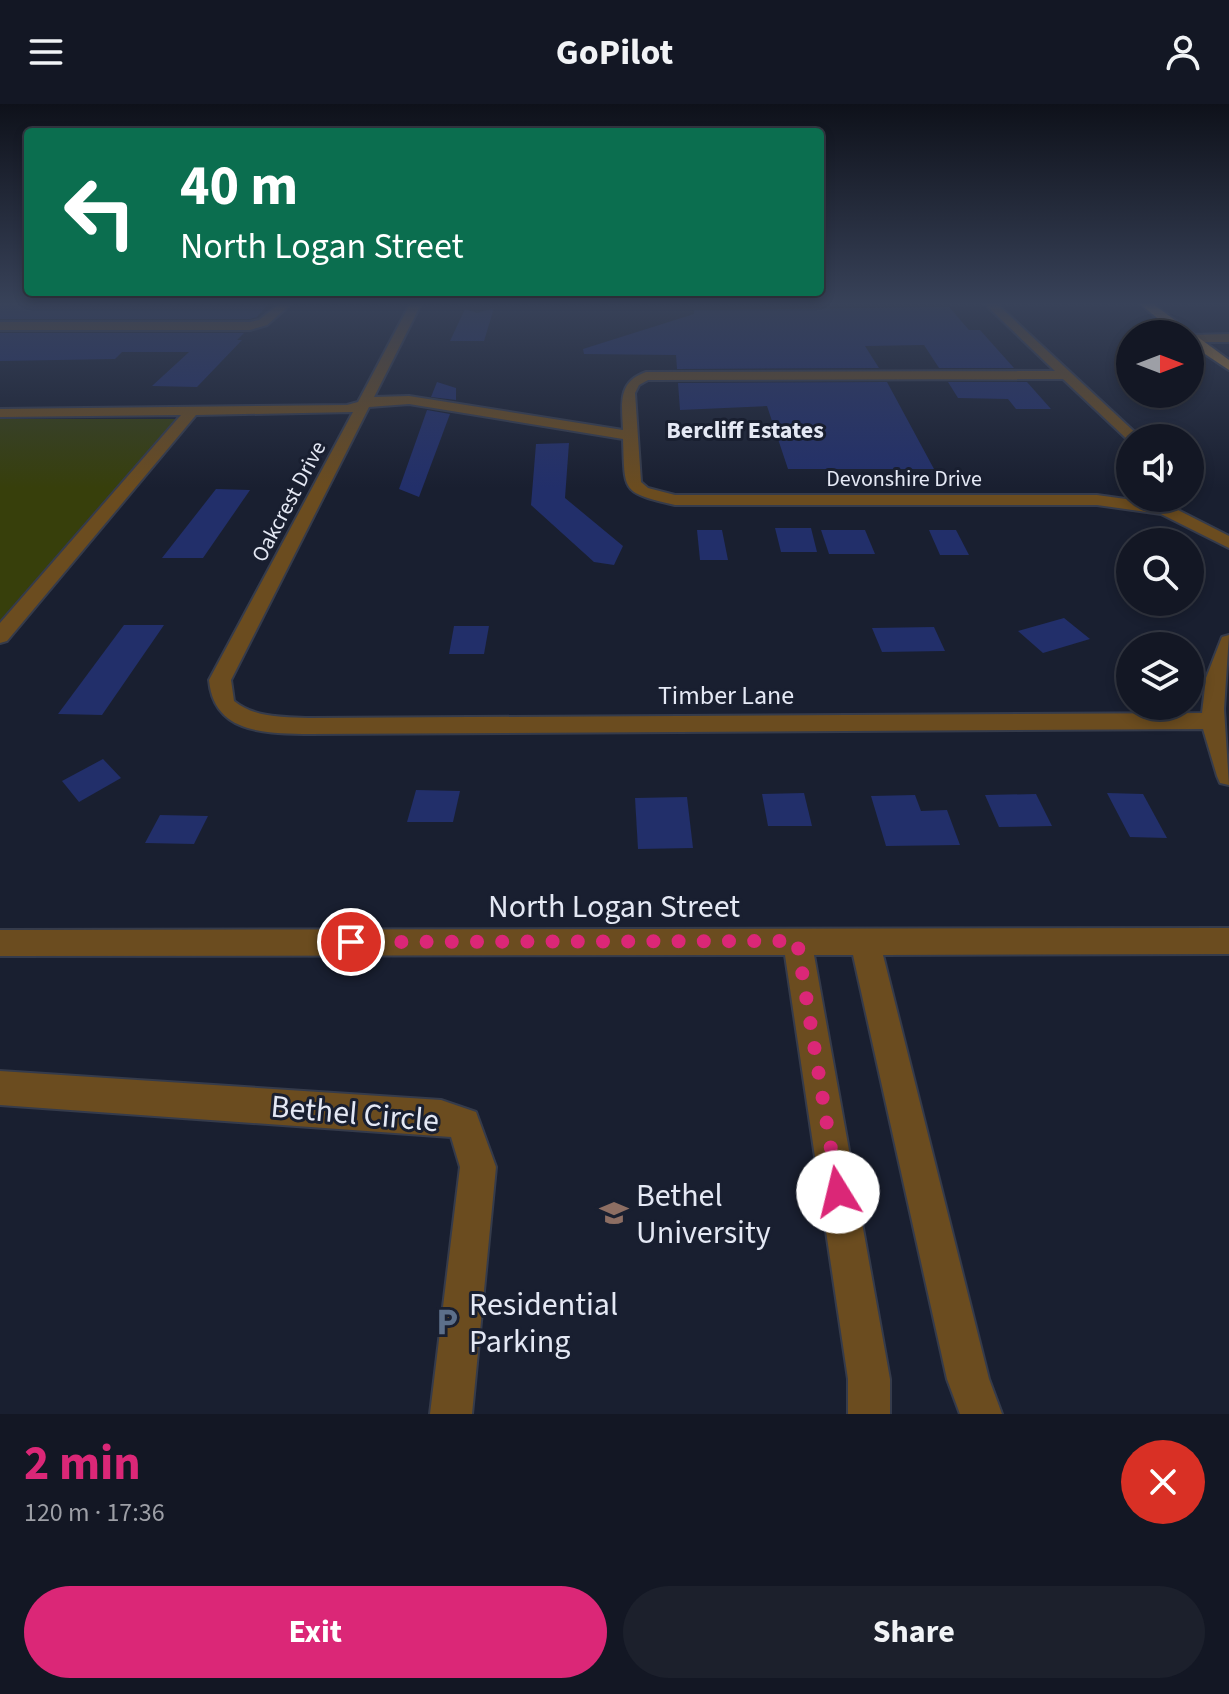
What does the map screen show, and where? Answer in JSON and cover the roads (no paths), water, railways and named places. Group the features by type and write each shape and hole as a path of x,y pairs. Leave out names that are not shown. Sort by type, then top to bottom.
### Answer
{"street":[{"name":"Oakcrest Drive","path":"239,718 224,704 220,680 385,365"},
{"path":"1053,365 1118,424"},
{"path":"0,413 190,413 364,406 384,400 409,400 628,435 628,393 639,379 680,375 1063,375"},
{"path":"0,636 190,413"},
{"name":"Devonshire Drive","path":"628,435 633,483 642,492 675,500 1116,501"},
{"name":"Devonshire Drive","path":"1177,512 1229,543"},
{"path":"1229,642 1211,709 1219,752 1229,776"},
{"name":"Timber Lane","path":"239,718 289,725 1213,721"},
{"path":"797,941 869,1379 869,1414"},
{"path":"865,941 968,1379 981,1414"},
{"name":"North Logan Street","path":"0,943 1229,941"},
{"name":"Bethel Circle","path":"0,1088 441,1117 464,1124 478,1167 451,1414"}],"place":[{"name":"Bethel University","path":"614,1213"},
{"name":"Residential Parking","path":"447,1322"}],"district":[{"name":"Bercliff Estates","path":"745,430"}]}
